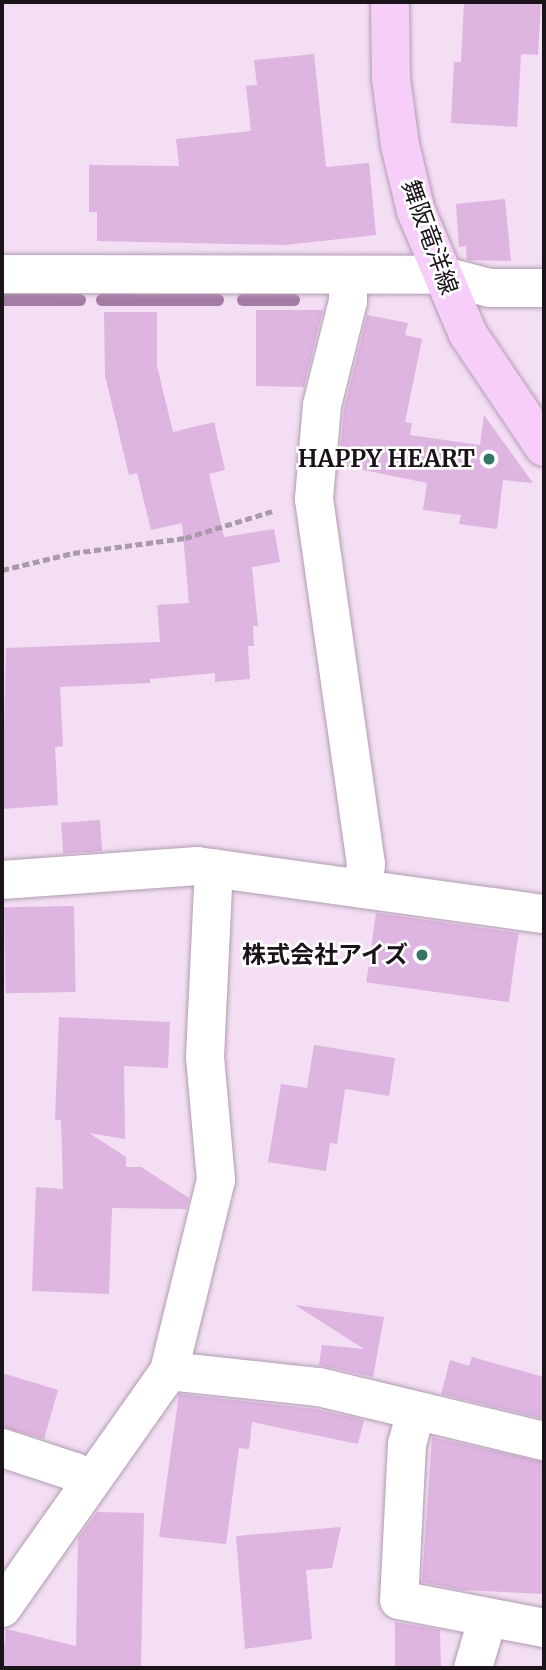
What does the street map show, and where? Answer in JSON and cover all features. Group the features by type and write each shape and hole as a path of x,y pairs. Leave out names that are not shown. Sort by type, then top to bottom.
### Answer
{"main road":[{"name":"舞阪竜洋線","path":"390,2 391,79 400,145 416,211 439,275 468,334 544,447"}],"street":[{"path":"2,274 439,275 490,288 544,288"},
{"path":"348,275 348,302 322,405 314,499 366,864 363,889"},
{"path":"2,1608 169,1371 216,1180 205,1057 214,868"},
{"path":"2,880 214,868 544,914"},
{"path":"169,1371 309,1385 544,1441"},
{"path":"416,1410 407,1444 399,1600 544,1628"},
{"path":"2,1448 75,1472 89,1482"},
{"path":"473,1668 488,1617"}],"path":[{"path":"2,570 74,553 185,538 314,499"}],"building":[{"path":"464,2 541,2 538,55 521,54 517,127 451,123 454,62 461,62"},
{"path":"314,54 326,167 369,163 376,235 285,245 97,241 97,212 89,212 89,165 179,166 176,139 251,131 246,86 257,85 254,60"},
{"path":"505,199 511,261 467,260 466,246 459,247 456,204"},
{"path":"256,310 323,310 304,387 256,386"},
{"path":"104,312 157,312 157,366 173,432 214,422 225,470 209,474 224,537 274,529 280,562 252,567 258,626 253,626 254,646 248,646 250,679 215,682 215,673 150,679 150,683 60,687 63,746 55,747 58,805 2,809 6,648 160,642 157,605 189,603 182,523 151,530 137,473 129,475 105,376"},
{"path":"367,315 408,323 405,335 422,339 405,422 412,423 410,435 480,445 484,415 533,483 503,480 497,529 459,524 461,515 423,510 427,483 339,465 344,409"},
{"path":"100,820 102,851 63,854 61,823"},
{"path":"74,906 76,992 6,993 4,907"},
{"path":"376,913 519,933 509,1002 366,982"},
{"path":"59,1017 170,1022 168,1068 124,1066 125,1139 89,1133 126,1157 126,1167 141,1167 189,1198 186,1209 112,1208 109,1294 32,1291 36,1187 63,1189 61,1120 55,1120"},
{"path":"314,1045 395,1058 389,1096 345,1089 337,1144 330,1143 326,1171 268,1162 281,1084 307,1088"},
{"path":"295,1305 384,1317 373,1377 319,1365 322,1345 364,1349"},
{"path":"472,1357 544,1377 544,1419 441,1394 450,1360 469,1366"},
{"path":"2,1373 58,1390 44,1439 2,1427"},
{"path":"179,1394 315,1409 364,1420 358,1444 252,1422 249,1449 239,1448 226,1544 159,1537"},
{"path":"432,1437 544,1462 544,1594 461,1590 422,1582"},
{"path":"97,1512 144,1513 141,1668 2,1668 6,1629 76,1646 78,1538"},
{"path":"341,1527 332,1568 306,1570 312,1639 245,1649 236,1536"},
{"path":"395,1622 440,1630 441,1668 395,1668"}],"waterway":[{"path":"2,300 80,300"},
{"path":"102,300 218,300"},
{"path":"243,300 294,300"}],"place":[{"name":"HAPPY HEART","path":"489,459"},
{"name":"株式会社アイズ","path":"422,955"}]}
